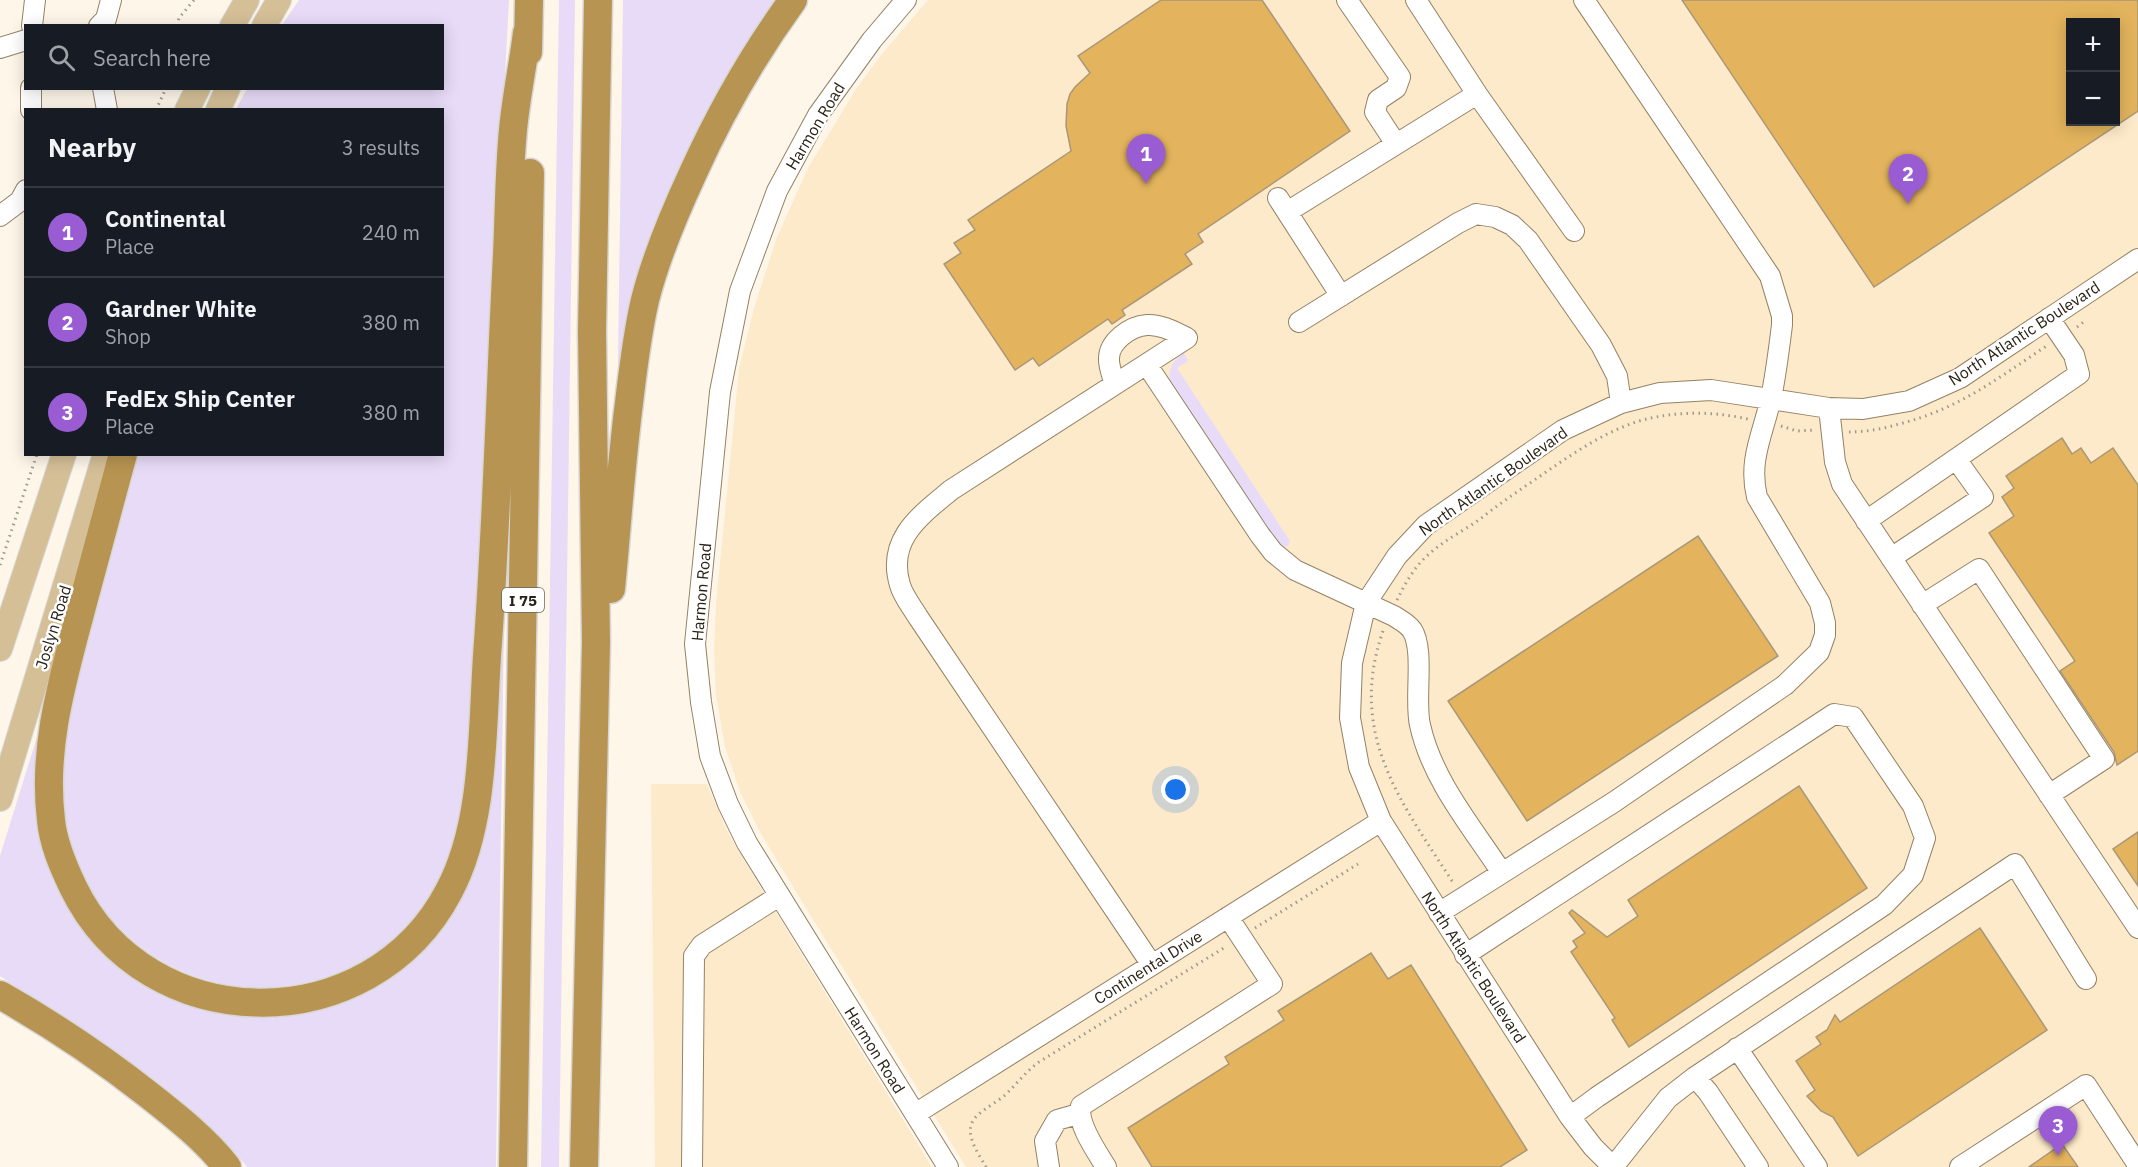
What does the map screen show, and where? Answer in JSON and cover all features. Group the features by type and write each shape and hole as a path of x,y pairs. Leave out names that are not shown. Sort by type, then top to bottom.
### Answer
{"highway":[{"name":"I 75","path":"513,1167 530,166 527,33 529,0"},
{"path":"584,1167 596,643 592,330 598,0"},
{"path":"596,643 610,598 624,440 634,360 645,300 656,262 681,198 719,116 764,39 793,0"},
{"path":"122,456 56,710 49,757 51,822 62,866 83,908 110,941 141,966 171,984 215,999 252,1003 285,1003 324,995 356,982 391,961 437,914 455,880 471,837 477,796 491,606 513,130 527,33"},
{"path":"0,995 39,1017 117,1070 172,1113 227,1167"}],"main road":[{"path":"265,24 279,0"},
{"path":"233,24 244,2"},
{"path":"188,108 197,90"},
{"path":"219,108 227,90"},
{"path":"0,649 63,456"},
{"name":"Joslyn Road","path":"0,799 104,456"}],"street":[{"path":"32,24 34,0"},
{"path":"101,24 106,19 111,0"},
{"name":"Harmon Road","path":"906,0 872,40 818,115 777,191 740,291 720,392 695,644 700,702 710,756 728,804 747,843 948,1167"},
{"path":"1347,0 1400,77 1396,88 1378,100 1375,112 1396,144"},
{"path":"1416,0 1477,94 1574,231"},
{"path":"1439,913 1614,802 1785,685 1819,652 1825,635 1826,623 1820,603 1757,497 1753,480 1756,455 1780,347 1782,316 1770,276 1584,0"},
{"path":"244,2 257,24"},
{"path":"0,48 24,41"},
{"path":"31,90 31,108"},
{"path":"102,90 107,108"},
{"path":"1341,296 1283,205 1396,144 1477,94"},
{"path":"0,216 20,201 24,194"},
{"path":"1299,322 1476,213 1495,217 1512,225 1528,240 1601,345 1617,376 1621,403"},
{"name":"North Atlantic Boulevard","path":"1613,1167 1593,1147 1570,1117 1381,821 1359,767 1350,718 1352,663 1366,603 1397,556 1426,525 1563,430 1621,403 1660,393 1711,390 1829,408 1863,409 1909,401 1960,378 2138,259"},
{"path":"1866,521 2079,374 2074,355 2049,318"},
{"path":"1114,383 1108,358 1114,342 1128,332 1146,325 1166,327 1187,338 951,490 904,534 896,560 900,585 918,617 1152,965"},
{"path":"1147,365 1273,552 1295,570 1390,614 1413,631 1416,640 1419,724 1428,751 1441,780 1502,873"},
{"path":"1829,408 1835,462 1842,484 2138,928"},
{"path":"1891,558 1983,497 1956,459"},
{"path":"1922,605 1979,569 2104,759 2049,795"},
{"path":"1465,955 1834,714 1853,717 1913,806 1925,838 1913,875 1884,905 1570,1117"},
{"name":"Continental Drive","path":"915,1114 1381,821"},
{"path":"1613,1167 1668,1098 1695,1077 2015,864 2086,979"},
{"path":"692,1167 694,956 702,945 780,896"},
{"path":"1106,1167 1078,1114 1081,1106 1272,984 1228,917"},
{"path":"1737,1048 1817,1167"},
{"path":"1695,1077 1708,1092 1758,1167"},
{"path":"1960,1167 2086,1085 2138,1165"},
{"path":"1049,1167 1045,1141 1057,1120 1078,1114"}],"path":[{"path":"178,24 194,0"},
{"path":"157,108 165,90"},
{"path":"1462,898 1398,797 1386,773 1375,735 1371,698 1378,646 1390,614 1407,582 1425,557 1442,542 1474,523 1492,508 1572,455 1613,431 1639,421 1687,413 1712,413 1764,422 1797,431 1853,432 1892,426 1948,408 1973,396 2085,321"},
{"path":"0,565 36,456"},
{"path":"986,1167 970,1138 972,1122 976,1116 1004,1096 1024,1074 1039,1062 1358,864"}],"shaded area":[{"path":"299,0 509,0 466,811 437,890 395,938 358,963 318,979 277,987 235,986 195,976 157,958 123,932 95,897 71,849 62,804 61,777 72,696 136,456 444,456 444,108 237,108 246,90 444,90 444,24 283,24"},
{"path":"559,0 575,0 559,1167 541,1167"},
{"path":"623,0 779,0 623,365 618,364"},
{"path":"928,0 2138,0 2138,1167 966,1167 761,834 740,792 725,747 716,696 714,649 716,604 739,369 754,308 777,237 808,168 856,89 881,55"},
{"path":"1184,353 1188,361 1177,368 1290,541 1288,546 1280,548 1170,381 1172,365"},
{"path":"500,624 504,625 496,1167 247,1167 222,1138 163,1087 98,1040 0,976 0,856 37,737 42,739 38,768 107,948 280,1011 445,918"},
{"path":"651,784 707,784 727,831 744,860 932,1167 655,1167"}],"building":[{"path":"1161,0 1262,0 1350,131 1198,234 1203,242 1185,254 1192,264 1122,310 1125,315 1112,324 1108,319 1039,366 1033,358 1015,370 944,264 961,253 954,243 975,230 968,220 1071,151 1066,126 1067,104 1075,87 1090,73 1078,56"},
{"path":"1682,0 2138,0 2138,111 2120,123 2120,18 2066,18 2066,126 2116,126 1874,287"},
{"path":"2062,438 2072,454 2081,448 2091,463 2113,448 2138,485 2138,751 2117,765 2114,752 2060,671 2075,661 1989,533 2014,516 2002,497 2014,488 2006,476"},
{"path":"1698,536 1778,656 1527,821 1448,701"},
{"path":"1799,786 1867,888 1629,1047 1612,1020 1615,1018 1571,952 1577,947 1573,941 1585,933 1569,913 1572,910 1607,937 1638,916 1628,900"},
{"path":"2138,832 2138,886 2113,849"},
{"path":"1980,928 2047,1030 1858,1156 1833,1117 1821,1111 1807,1096 1815,1090 1796,1061 1821,1044 1816,1037 1827,1030 1835,1015 1840,1022"},
{"path":"1371,953 1388,979 1411,965 1527,1150 1500,1167 1152,1167 1128,1128 1229,1064 1225,1057 1284,1020 1278,1011"},
{"path":"2062,1144 2078,1167 2029,1167"}],"place":[{"name":"Continental","path":"1146,184"},
{"name":"Gardner White","path":"1908,204"},
{"name":"FedEx Ship Center","path":"2058,1156"}]}
